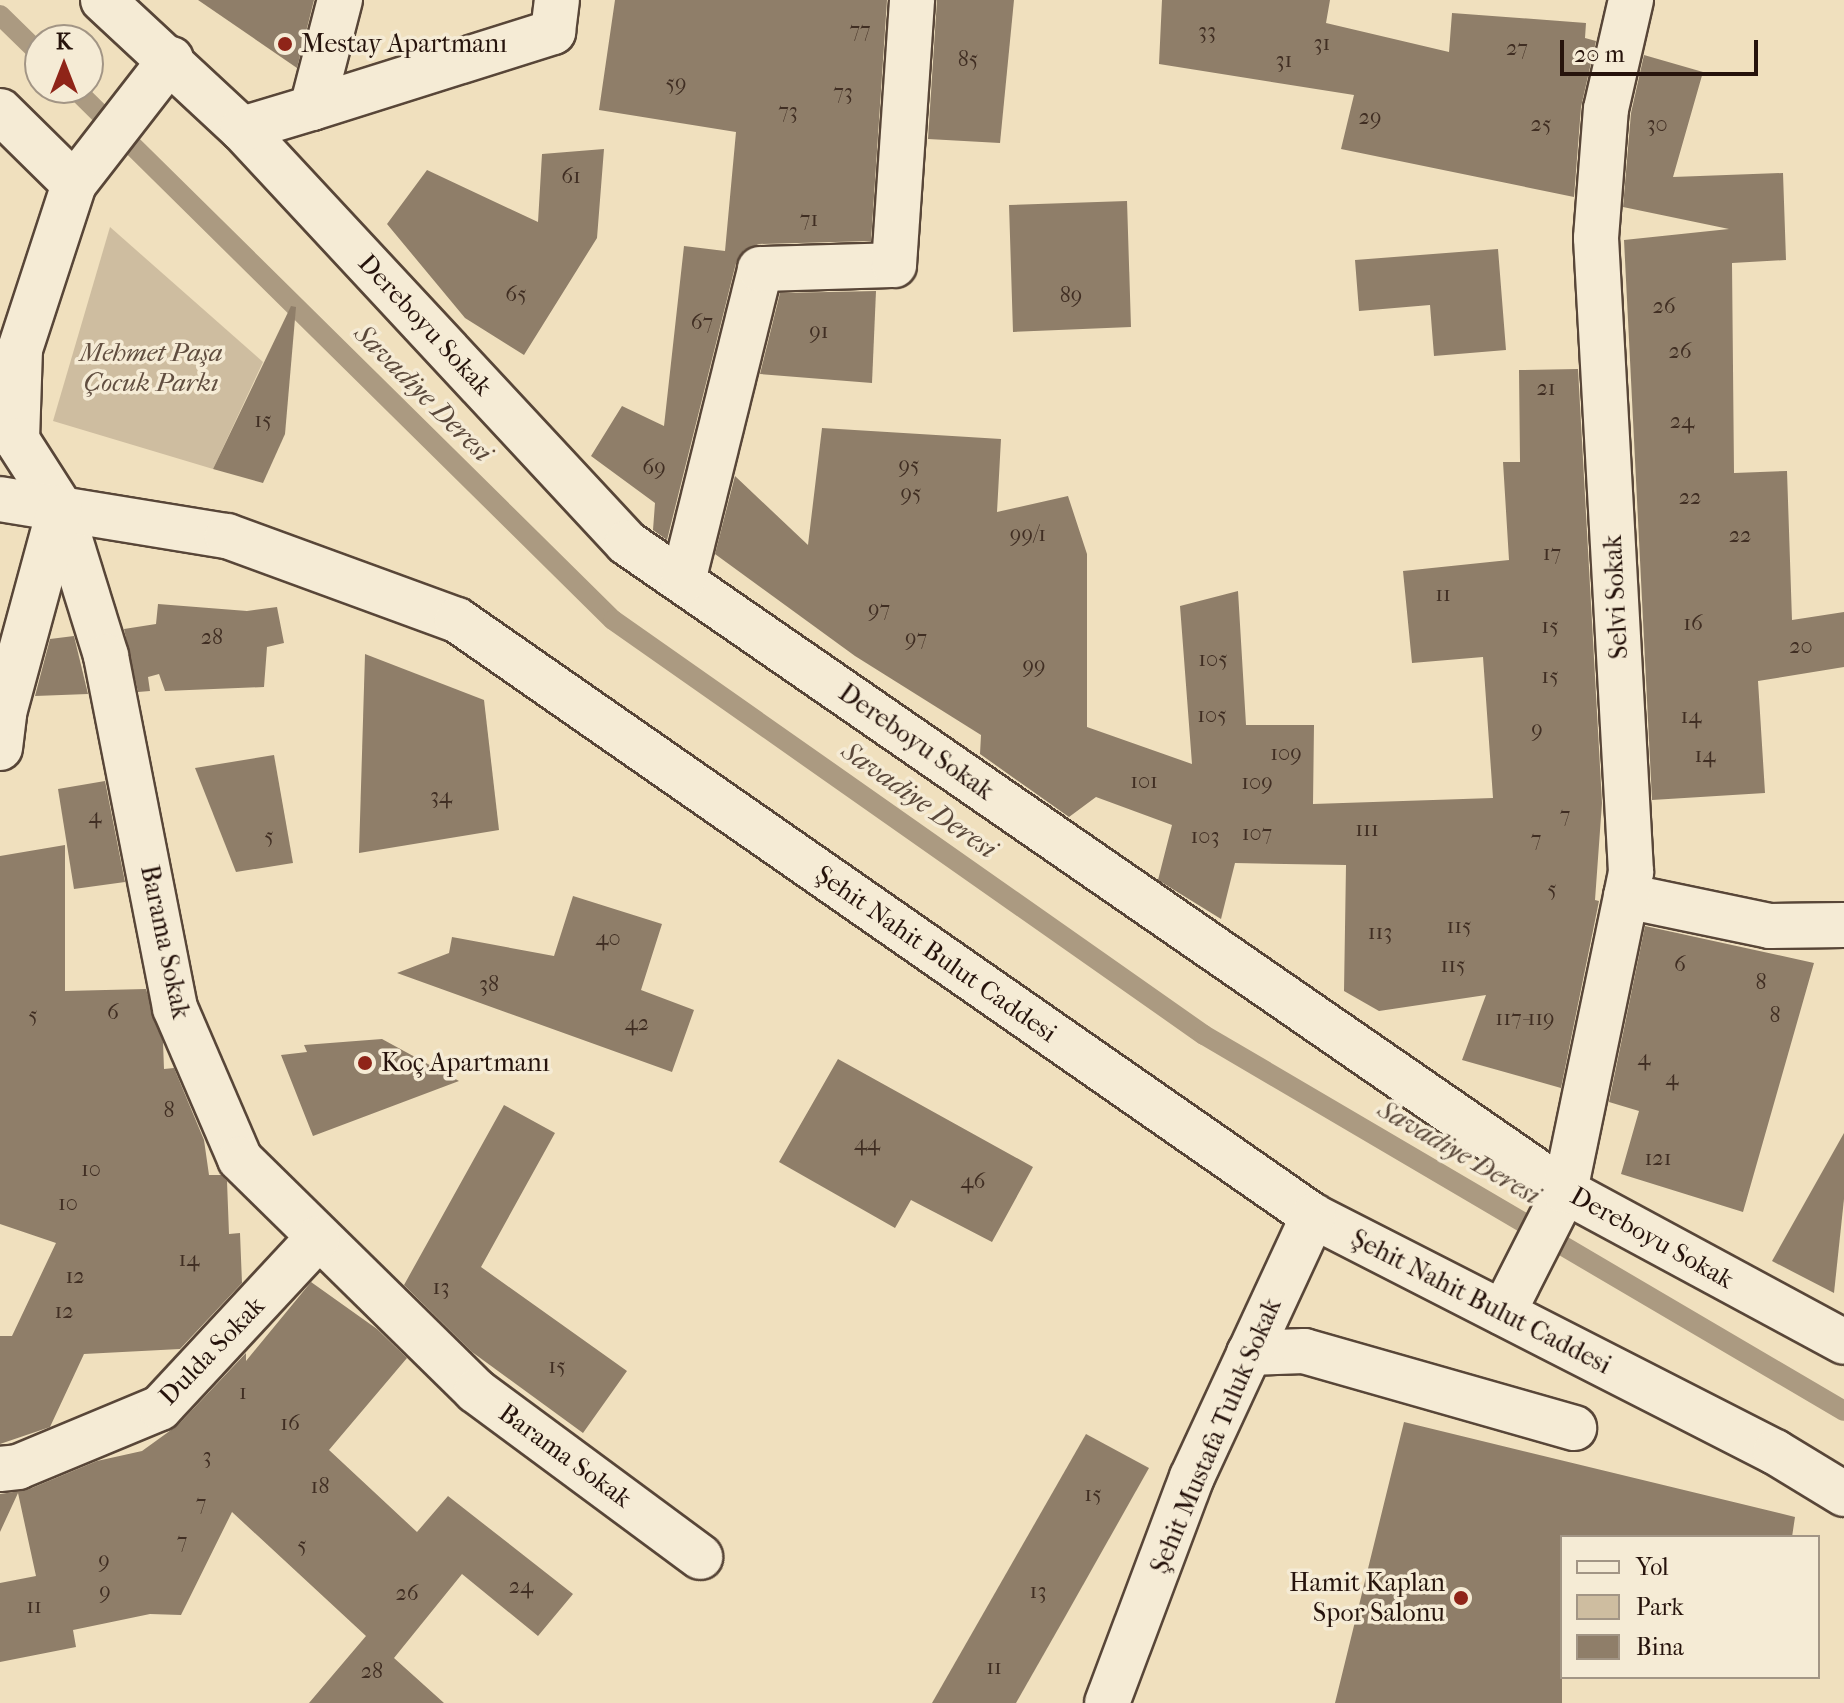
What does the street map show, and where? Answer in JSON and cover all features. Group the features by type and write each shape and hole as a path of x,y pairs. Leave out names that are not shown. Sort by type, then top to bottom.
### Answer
{"street":[{"name":"Dereboyu Sokak","path":"103,0 162,71 242,129 627,543 1565,1191 1844,1342"},
{"path":"312,108 340,0"},
{"path":"242,129 553,32 557,0"},
{"path":"683,581 760,269 894,265 912,0"},
{"name":"Selvi Sokak","path":"1503,1313 1565,1191 1631,872 1596,238 1606,109 1631,0"},
{"name":"Barama Sokak","path":"162,71 74,184 20,349 17,440 60,507 106,656 175,1008 240,1159 317,1239 476,1391 700,1557"},
{"path":"0,111 74,184"},
{"name":"Şehit Nahit Bulut Caddesi","path":"0,499 227,536 457,620 1313,1216 1844,1494"},
{"path":"0,748 4,713 60,507"},
{"path":"1626,896 1770,926 1844,925"},
{"name":"Şehit Mustafa Tuluk Sokak","path":"1107,1703 1192,1477 1313,1216"},
{"name":"Dulda Sokak","path":"0,1469 18,1467 160,1408 317,1239"},
{"path":"1249,1353 1304,1351 1574,1428"}],"green space":[{"name":"Mehmet Paşa Çocuk Parkı","path":"110,227 263,362 213,469 53,421"}],"building":[{"name":"Mestay Apartmanı","path":"198,0 314,0 297,68"},
{"path":"615,0 887,0 871,241 759,244 744,250 736,263 667,540 653,530 655,503 591,456 622,406 664,426 684,246 725,251 736,132 599,110"},
{"path":"937,0 1014,0 1000,143 928,139"},
{"path":"1162,0 1330,0 1326,23 1449,52 1452,13 1586,23 1585,38 1596,41 1581,107 1574,197 1341,149 1354,95 1159,64"},
{"path":"1644,55 1703,72 1673,177 1783,173 1786,260 1732,263 1734,473 1787,471 1792,620 1844,612 1844,667 1758,681 1765,793 1652,800 1624,240 1729,229 1623,207 1631,113"},
{"path":"604,149 597,238 524,355 465,318 387,224 427,170 538,222 542,154"},
{"path":"1127,201 1131,327 1013,332 1009,205"},
{"path":"1498,249 1506,350 1434,356 1430,305 1359,311 1355,260"},
{"path":"876,291 872,383 760,374 780,293"},
{"path":"291,306 296,307 285,434 263,483 213,469"},
{"path":"1578,369 1602,803 1595,900 1599,901 1561,1088 1462,1060 1486,995 1379,1011 1344,991 1346,865 1235,863 1221,919 1158,880 1172,825 1096,797 1069,817 980,754 981,735 855,656 715,554 735,476 808,545 822,428 1001,439 997,512 1068,496 1087,554 1087,727 1192,764 1180,606 1238,591 1246,725 1314,725 1313,804 1493,798 1483,657 1412,663 1403,571 1509,560 1503,462 1520,462 1519,370"},
{"path":"158,604 247,611 277,607 284,643 267,647 264,687 165,691 159,674 148,677 150,691 138,692 124,629 156,624"},
{"path":"74,636 88,694 35,696 50,639"},
{"path":"365,654 484,700 499,830 359,853"},
{"path":"274,755 293,863 236,872 195,768"},
{"path":"105,781 125,882 74,889 58,789"},
{"path":"65,845 65,991 146,989 163,1042 164,1069 174,1068 204,1140 209,1175 221,1175 227,1181 229,1234 240,1233 242,1283 180,1349 84,1354 50,1427 0,1444 0,1336 12,1336 56,1243 0,1224 0,856"},
{"path":"573,896 662,924 641,990 694,1010 672,1072 397,973 449,953 452,937 554,956"},
{"path":"1645,926 1814,963 1743,1212 1621,1174 1639,1111 1609,1102"},
{"path":"382,1039 459,1081 313,1136 281,1055 307,1052 304,1045"},
{"path":"838,1059 1033,1167 992,1242 911,1200 895,1228 779,1162"},
{"path":"504,1105 555,1133 481,1267 627,1371 583,1433 472,1352 404,1285"},
{"path":"1844,1133 1844,1199 1834,1293 1772,1261"},
{"path":"311,1282 377,1329 407,1358 329,1450 417,1532 448,1496 573,1594 538,1636 462,1574 394,1658 444,1703 309,1703 366,1636 232,1512 181,1615 150,1614 73,1630 76,1647 0,1662 0,1583 36,1576 18,1493 0,1532 0,1494 27,1490 97,1461 142,1451 178,1425 246,1353 246,1361"},
{"name":"Hamit Kaplan Spor Salonu","path":"1404,1422 1795,1517 1792,1535 1560,1535 1562,1703 1335,1703"},
{"path":"1086,1434 1149,1468 1016,1703 932,1703"}],"waterway":[{"name":"Savadiye Deresi","path":"0,15 24,38"},
{"name":"Savadiye Deresi","path":"90,104 613,620 1204,1035 1844,1411"}],"place":[{"name":"Mestay Apartmanı","path":"285,44"},
{"name":"Koç Apartmanı","path":"365,1063"},
{"name":"Hamit Kaplan Spor Salonu","path":"1461,1598"}]}
